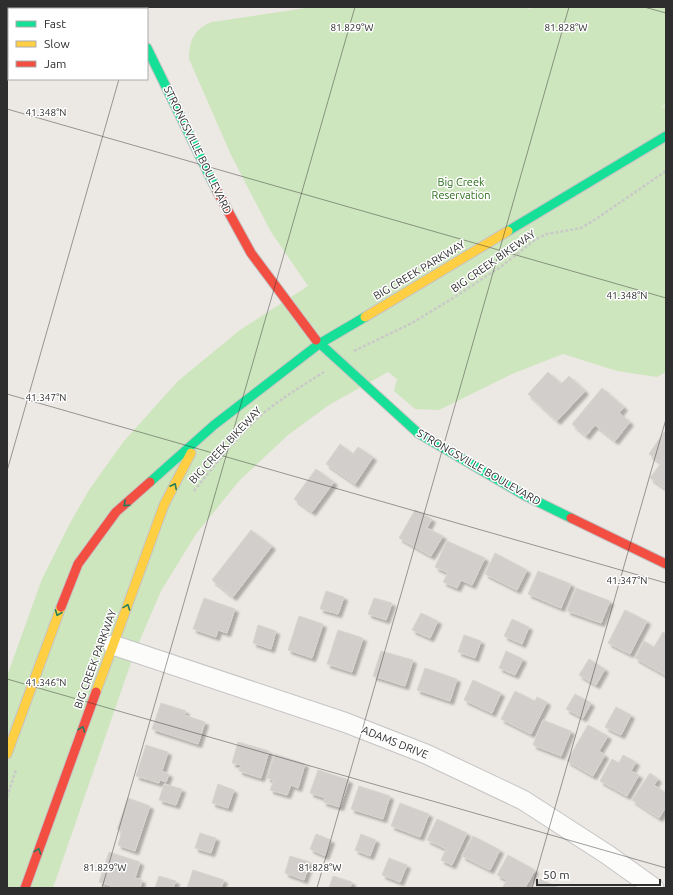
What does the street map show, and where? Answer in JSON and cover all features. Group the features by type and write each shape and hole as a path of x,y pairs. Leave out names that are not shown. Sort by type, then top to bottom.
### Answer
{"street":[{"name":"STRONGSVILLE BOULEVARD","path":"148,50 177,107 210,181 251,254 319,344 418,433 524,495 666,564"},
{"name":"BIG CREEK PARKWAY","path":"7,754 49,636 78,564 116,512 214,425 319,344 666,136"},
{"name":"BIG CREEK PARKWAY","path":"25,888 164,505 197,441"},
{"name":"ADAMS DRIVE","path":"113,645 344,722 426,754 523,800 608,854 654,888"}],"path":[{"name":"BIG CREEK BIKEWAY","path":"348,355 412,323 450,300 502,266 536,240 547,234 581,228 666,171"},
{"name":"BIG CREEK BIKEWAY","path":"188,495 194,491 213,467 260,417 285,396 328,368"}],"green space":[{"name":"Big Creek Reservation","path":"312,7 522,7 530,9 532,7 666,7 666,103 661,108 666,106 666,372 657,377 617,371 563,354 512,374 439,410 415,409 394,391 397,379 388,372 329,405 288,435 239,481 196,534 161,591 134,654 53,888 7,888 7,676 42,579 69,525 89,490 124,441 178,381 240,330 308,286 271,232 231,155 189,59 192,41 194,36 201,28 212,22"}],"building":[{"path":"548,372 561,384 569,376 585,391 557,421 528,394"},
{"path":"602,388 624,407 619,413 630,422 615,441 595,425 586,436 572,424"},
{"path":"664,432 666,433 666,489 650,478 661,463 649,454"},
{"path":"340,444 353,454 358,447 373,457 355,484 326,464"},
{"path":"316,469 334,482 312,512 294,499"},
{"path":"415,510 432,519 427,528 443,536 431,556 399,538"},
{"path":"251,530 272,546 233,597 212,580"},
{"path":"447,541 485,558 472,585 461,580 457,588 443,582 448,573 435,567"},
{"path":"495,553 527,570 517,590 485,574"},
{"path":"538,571 571,584 561,608 528,594"},
{"path":"576,588 610,601 601,623 567,611"},
{"path":"326,591 344,597 338,614 320,609"},
{"path":"204,598 235,609 227,633 218,630 216,637 193,629"},
{"path":"374,598 392,603 386,620 368,614"},
{"path":"625,610 647,621 630,654 608,643"},
{"path":"421,613 438,621 430,638 412,630"},
{"path":"299,616 323,624 312,658 288,650"},
{"path":"512,619 529,627 522,644 504,636"},
{"path":"258,625 276,631 271,649 253,643"},
{"path":"338,630 363,638 352,672 327,664"},
{"path":"663,632 666,634 665,675 635,658 644,641 654,647"},
{"path":"464,635 481,641 475,658 458,652"},
{"path":"381,651 413,660 405,686 373,676"},
{"path":"506,651 523,659 515,675 499,668"},
{"path":"589,659 605,669 596,685 579,675"},
{"path":"425,668 457,679 450,701 417,690"},
{"path":"473,680 501,693 492,713 464,700"},
{"path":"515,691 535,701 537,697 547,702 531,734 501,719"},
{"path":"575,694 591,703 583,718 566,709"},
{"path":"161,703 186,711 184,715 205,722 198,744 152,729"},
{"path":"616,707 631,715 621,735 605,727"},
{"path":"543,720 571,731 561,756 533,745"},
{"path":"588,725 608,736 599,751 605,755 593,776 567,761"},
{"path":"238,742 269,751 261,778 239,771 241,765 232,763"},
{"path":"146,745 168,752 162,771 169,774 166,782 160,780 159,783 136,776"},
{"path":"275,754 305,764 298,788 291,785 287,795 270,790 274,780 267,778"},
{"path":"623,755 636,762 631,771 639,775 627,796 600,781 612,759 619,763"},
{"path":"318,770 349,780 340,807 323,802 325,798 310,793"},
{"path":"650,773 658,779 654,785 666,793 666,807 659,818 632,800"},
{"path":"164,784 182,789 176,805 159,800"},
{"path":"218,784 234,790 228,808 212,803"},
{"path":"359,786 390,796 383,819 351,809"},
{"path":"128,798 150,806 135,851 118,845 122,831 117,829"},
{"path":"400,803 429,814 420,837 391,826"},
{"path":"437,819 467,833 452,865 441,860 446,849 427,840"},
{"path":"200,833 216,838 211,853 195,848"},
{"path":"316,834 331,840 325,856 310,849"},
{"path":"361,834 376,840 370,856 355,850"},
{"path":"473,836 500,850 490,870 462,856"},
{"path":"109,852 140,862 135,878 142,880 140,888 117,888 99,882"},
{"path":"508,855 535,870 525,888 502,888 507,880 497,875"},
{"path":"290,856 310,862 304,880 285,873"},
{"path":"389,858 407,865 400,882 382,875"},
{"path":"193,870 224,880 221,888 187,888"},
{"path":"159,876 176,881 173,888 155,888"},
{"path":"333,876 352,882 350,888 329,888"},
{"path":"540,879 559,888 536,888"}],"traffic: fast":[{"path":"148,50 217,191"},
{"path":"508,231 666,136"},
{"path":"150,482 214,425 319,344 365,317"},
{"path":"316,340 418,433 524,495 571,518"}],"traffic: slow":[{"path":"365,317 508,231"},
{"path":"96,692 164,505 191,453"},
{"path":"7,754 61,607"}],"traffic: jam":[{"path":"217,191 251,253 316,340"},
{"path":"61,607 78,564 116,512 150,482"},
{"path":"571,518 666,564"},
{"path":"25,888 96,692"}]}
